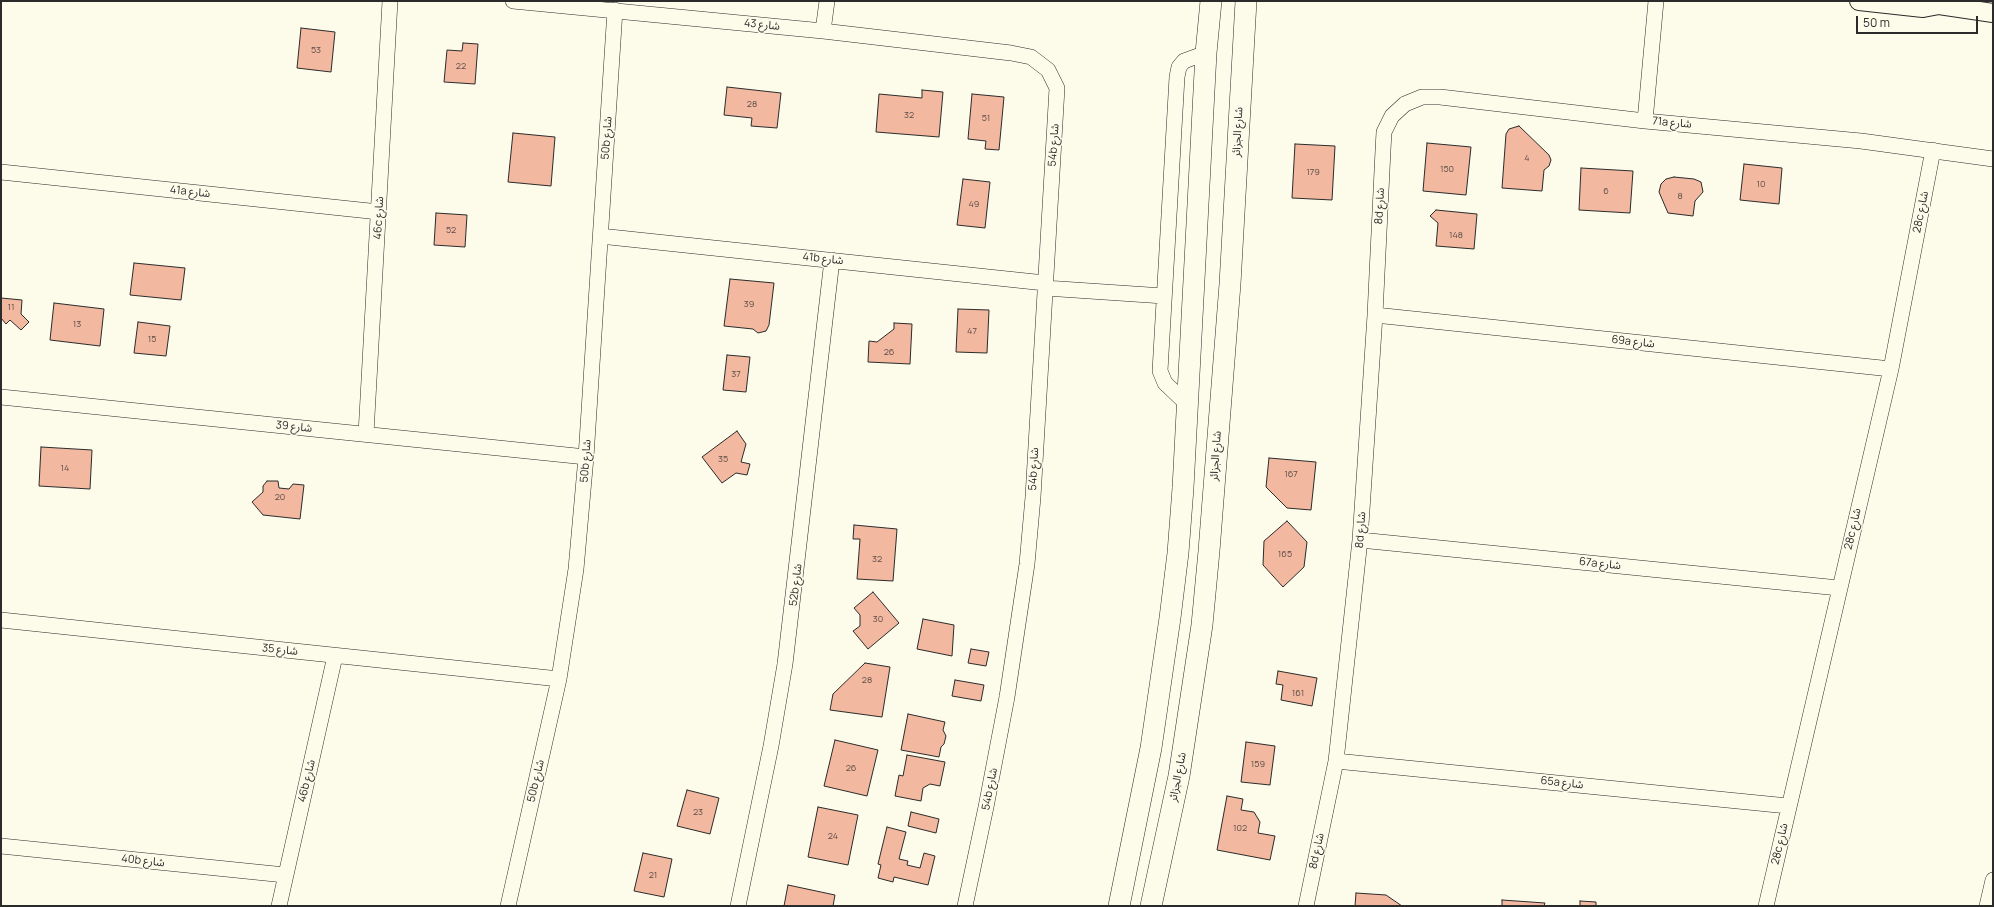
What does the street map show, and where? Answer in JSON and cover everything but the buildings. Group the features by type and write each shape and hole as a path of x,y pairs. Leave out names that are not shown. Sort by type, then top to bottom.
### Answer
{"main road":[{"name":"شارع الجزائر","path":"1151,906 1179,776 1203,617 1228,299 1246,1"},
{"path":"1244,29 1256,1"},
{"path":"1119,906 1151,748 1170,618 1181,510 1210,2"}],"street":[{"name":"46c شارع","path":"366,434 390,1"},
{"name":"شارع 43","path":"513,1 823,31 1011,54"},
{"path":"823,31 827,1"},
{"path":"1645,121 1656,1"},
{"path":"1859,1 1923,8 1937,3 1993,13"},
{"name":"50b شارع","path":"508,906 558,679 576,569 586,457 616,10"},
{"path":"1188,406 1161,378 1160,371 1177,77 1179,67 1184,61 1206,53"},
{"name":"54b شارع","path":"964,906 986,807 1019,623 1033,497 1057,88 1048,70 1031,57 1011,54"},
{"name":"71a شارع","path":"1383,150 1384,132 1392,116 1405,104 1422,97 1440,97 1645,121 1789,134 1933,150 1993,159"},
{"name":"8d شارع","path":"1306,906 1336,761 1360,540 1375,315 1383,150"},
{"name":"28c شارع","path":"1766,906 1788,806 1891,369 1933,150"},
{"name":"41a شارع","path":"1,172 379,212"},
{"name":"41b شارع","path":"600,236 832,260 1045,285 1164,296"},
{"name":"52b شارع","path":"738,906 771,746 785,664 795,591 832,260"},
{"name":"69a شارع","path":"1375,315 1891,369"},
{"name":"شارع 39","path":"1,397 586,457"},
{"name":"67a شارع","path":"1360,540 1839,588"},
{"name":"شارع 35","path":"1,620 558,679"},
{"name":"46b شارع","path":"279,906 335,656"},
{"name":"65a شارع","path":"1336,761 1788,806"},
{"name":"40b شارع","path":"1,846 286,875"},
{"path":"1987,906 1993,880"}]}
